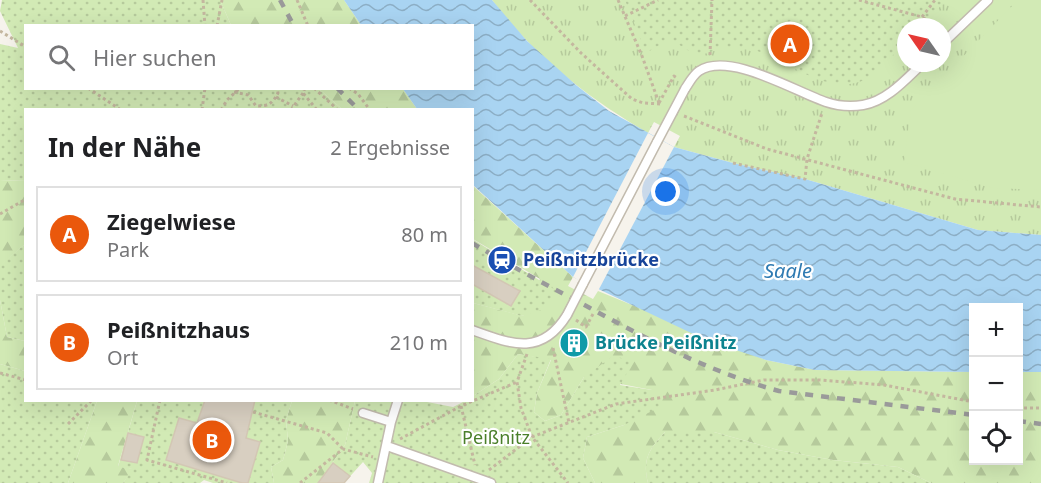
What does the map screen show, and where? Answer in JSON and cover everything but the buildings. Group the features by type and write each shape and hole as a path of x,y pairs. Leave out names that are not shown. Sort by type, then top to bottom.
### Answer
{"lane":[{"path":"951,35 988,0"},
{"path":"474,331 514,345 531,344 550,335 567,315 685,89 697,73 720,65 744,70 842,106 871,103 892,92 913,72"},
{"path":"378,483 397,402"},
{"path":"363,413 391,422"},
{"path":"387,446 491,483"}],"path":[{"path":"202,0 205,24"},
{"path":"217,24 222,0"},
{"path":"297,0 307,24"},
{"path":"530,0 581,54 632,99 643,103 659,103 669,108"},
{"path":"618,0 659,103"},
{"path":"625,16 658,0"},
{"path":"711,67 712,0"},
{"path":"859,0 922,17 935,0"},
{"path":"0,31 24,46"},
{"path":"659,103 668,86"},
{"path":"91,90 118,108"},
{"path":"202,108 205,90"},
{"path":"222,108 237,90"},
{"path":"234,92 248,94 256,106 268,106 274,102 277,90"},
{"path":"276,97 293,107 304,90"},
{"path":"316,90 336,108"},
{"path":"352,90 368,108"},
{"path":"303,93 315,108"},
{"path":"733,163 804,179 807,159 826,102"},
{"path":"678,113 697,123 767,149 955,199 1041,207"},
{"path":"0,214 24,200"},
{"path":"567,315 586,327 593,314"},
{"path":"550,335 569,423"},
{"path":"531,344 517,382 521,408 532,437 568,483"},
{"path":"0,374 24,380"},
{"path":"461,406 478,478 532,437 616,404 715,390 764,380 820,380 884,385 969,401"},
{"path":"474,400 517,382"},
{"path":"68,424 90,402"},
{"path":"160,402 147,460 227,483"},
{"path":"334,402 363,413"},
{"path":"387,446 470,402"},
{"path":"1023,408 1041,408"},
{"path":"252,412 327,433 343,449 384,460"},
{"path":"300,483 343,449"}],"green space":[{"path":"2,0 220,0 231,24 24,24 24,90 320,90 341,108 24,108 24,180 0,181 0,44 18,48 0,11"},
{"path":"220,0 344,0 360,24 231,24"},
{"path":"492,0 1041,0 1041,235 978,230 805,179 674,147 680,136 654,122 648,133 626,120 563,74 526,39"},
{"path":"625,0 947,0 928,18 897,18 897,51 877,72 866,79 850,84 817,79 769,56 738,47 697,56 670,39 646,53"},
{"path":"1018,0 1041,0 1041,190 993,188 904,162 911,110 948,72 951,72 951,69"},
{"path":"320,90 404,90 416,108 341,108"},
{"path":"24,180 24,245 0,266 0,181"},
{"path":"474,187 573,277 568,286 593,299 598,291 766,360 815,370 969,372 969,465 1023,465 1023,372 1041,372 1041,483 931,483 898,467 833,460 778,450 714,432 665,432 648,455 646,475 648,483 595,483 583,458 587,437 624,425 652,390 584,377 561,415 545,421 534,412 537,393 551,360 518,354 499,379 474,395 474,303 523,316 540,279 474,240"},
{"path":"474,240 562,294 544,309 522,316 474,303"},
{"path":"24,245 24,341 7,337 0,300 0,265"},
{"path":"0,300 7,337 24,341 24,371 0,364"},
{"name":"Peißnitz","path":"518,354 551,359 537,393 534,412 545,421 561,415 584,377 613,356 634,361 620,385 652,390 660,407 624,425 587,437 583,458 595,483 369,483 372,473 363,462 344,483 318,483 345,445 355,402 427,402 453,407 463,402 474,402 474,395 499,379"},
{"path":"0,364 24,371 24,402 97,402 68,483 0,483"},
{"path":"97,402 137,402 118,466 133,469 123,483 68,483"},
{"path":"137,402 292,402 286,420 288,441 283,460 271,467 274,483 213,483 204,480 200,483 123,483 132,469 118,467"},
{"path":"292,402 355,402 345,445 318,483 274,483 271,467 283,460 288,441 286,420"},
{"path":"665,432 714,432 778,450 833,460 898,467 931,483 648,483 646,468 648,455"}],"water":[{"name":"Saale","path":"344,0 492,0 527,41 576,85 609,111 674,147 805,179 978,230 1041,235 1041,372 1023,372 1023,303 969,303 969,372 815,370 766,360 708,341 573,277 474,186 474,108 416,108 404,90 474,90 474,24 360,24"}],"pier":[{"name":"Peißnitzbrücke","path":"648,133 674,147 598,291 573,277"}],"railway":[{"path":"280,0 293,24"},
{"path":"339,90 357,108"},
{"path":"474,244 659,344 706,366 754,384 779,391 969,414"},
{"path":"1023,422 1041,424"}],"place":[{"name":"Ziegelwiese","path":"790,44"},
{"name":"Peißnitzbrücke","path":"502,260"},
{"name":"Brücke Peißnitz","path":"574,343"},
{"name":"Peißnitzhaus","path":"212,440"}]}
